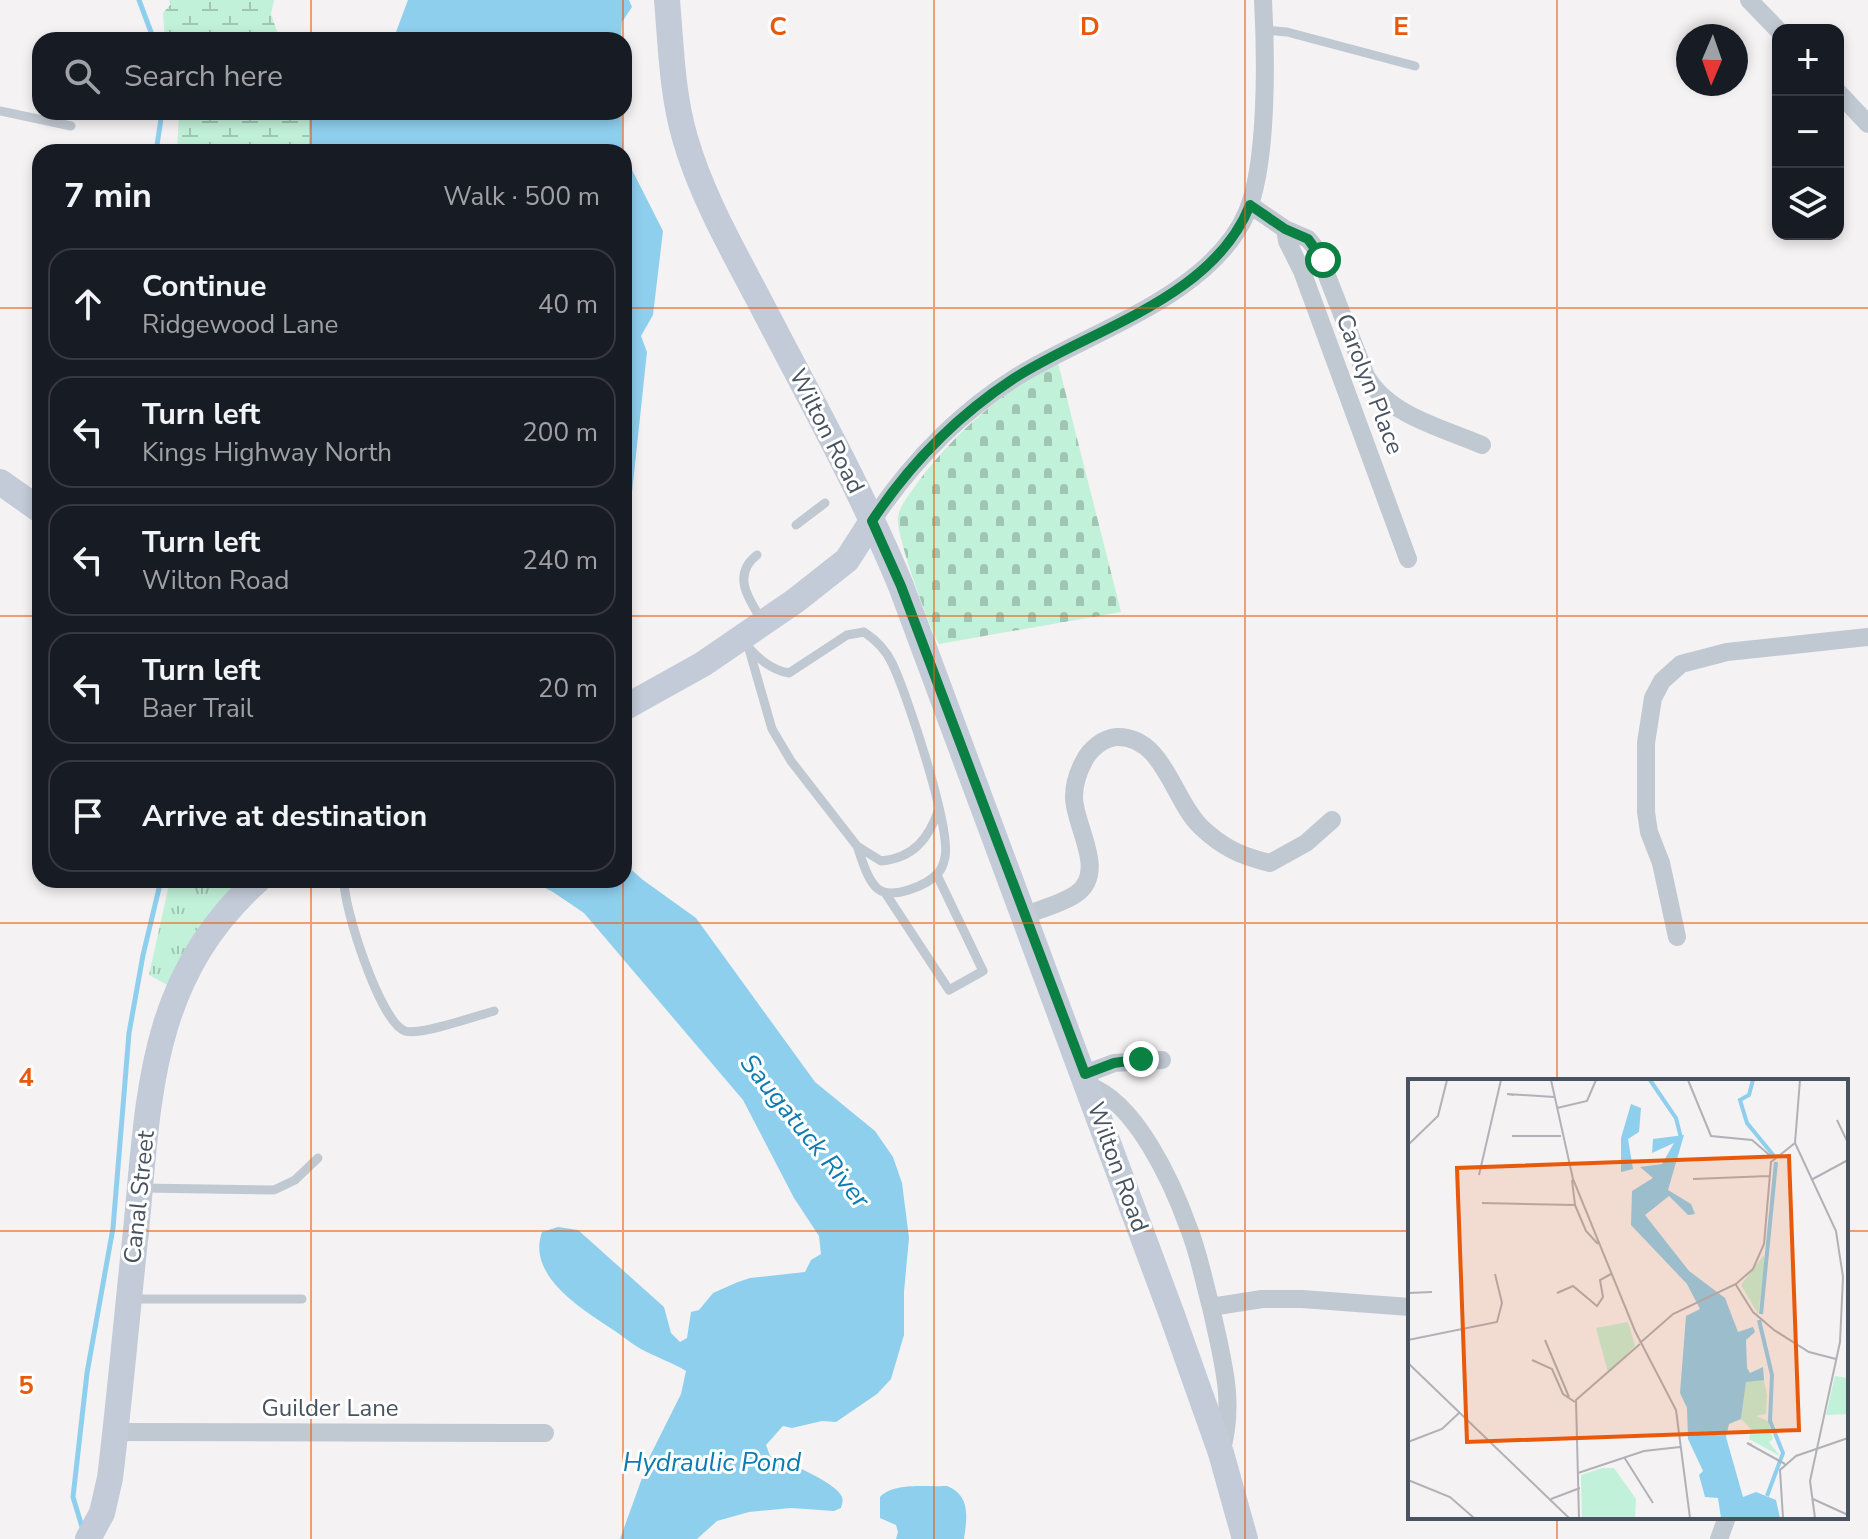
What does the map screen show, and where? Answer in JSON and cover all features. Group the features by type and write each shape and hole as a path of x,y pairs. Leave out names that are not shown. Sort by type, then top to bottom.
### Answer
{"main road":[{"name":"Wilton Road","path":"667,0 676,92 691,160 724,233 872,521 901,586 1087,1080 1221,1453 1245,1539"},
{"path":"0,482 32,504"},
{"path":"632,704 746,644 764,624 847,560 872,521"},
{"name":"Canal Street","path":"92,1537 106,1499 115,1432 154,1067 168,1014 180,986 206,940 250,888"}],"street":[{"path":"872,521 895,487 967,413 1016,377 1126,321 1174,290 1227,244 1250,205 1258,169 1263,0"},
{"path":"1749,0 1772,24"},
{"path":"1842,96 1868,124"},
{"path":"1250,205 1285,229 1308,239 1323,260 1366,376 1376,390 1399,409 1482,445"},
{"name":"Carolyn Place","path":"1285,229 1408,559"},
{"path":"1677,937 1646,812 1646,743 1653,698 1662,681 1681,664 1727,652 1868,637"},
{"path":"1025,915 1075,895 1088,881 1090,868 1074,799 1075,785 1090,751 1111,738 1125,737 1151,751 1199,826 1238,855 1270,863 1306,843 1332,820"},
{"path":"1162,1060 1114,1063 1087,1080 1114,1099 1137,1127 1156,1158 1190,1231 1211,1307 1228,1394 1229,1426 1221,1453"},
{"path":"1211,1307 1262,1299 1408,1307"},
{"name":"Guilder Lane","path":"115,1432 545,1433"},
{"path":"1719,1539 1726,1519"}],"lane":[{"path":"1264,30 1287,32 1415,66"},
{"path":"0,111 32,118"},
{"path":"43,120 71,126"},
{"path":"796,525 825,503"},
{"path":"757,555 748,562 743,578 744,591 764,624"},
{"path":"746,644 777,671 789,673 847,635 859,631 871,637 892,664 931,777 947,844 945,861 937,875 898,895 886,894"},
{"path":"746,644 772,729 791,761 857,846 876,888 886,894 949,990 983,971 937,875"},
{"path":"857,846 881,861 903,857 926,840 939,809"},
{"path":"344,888 363,959 392,1021 403,1030 416,1032 494,1011"},
{"path":"140,1188 274,1190 295,1180 318,1158"},
{"path":"129,1298 302,1299"}],"green space":[{"path":"169,0 274,0 271,14 277,32 164,32 163,13 171,4"},
{"path":"179,120 309,120 309,144 177,144"},
{"path":"1058,363 1121,612 939,644 907,559 898,526 901,508 930,467 980,415 1018,386"},
{"path":"168,888 236,888 169,986 149,975"}],"water":[{"path":"408,0 629,0 632,7 622,22 621,32 396,32"},
{"path":"309,120 622,120 623,144 309,144"},
{"path":"632,170 663,231 653,315 641,336 647,352 632,492"},
{"path":"632,870 696,918 815,1082 875,1131 893,1157 902,1183 909,1238 904,1335 891,1379 877,1394 836,1422 822,1421 792,1428 783,1426 766,1445 770,1456 808,1472 837,1490 841,1495 841,1508 834,1511 791,1508 749,1512 717,1521 697,1539 620,1539 650,1456 681,1394 686,1371 638,1347 561,1291 542,1264 539,1248 542,1232 558,1227 578,1230 664,1307 671,1333 680,1342 687,1338 691,1312 699,1310 713,1293 750,1278 805,1272 811,1260 821,1254 819,1236 794,1198 743,1100 584,913 545,888 632,888"},
{"path":"947,1486 964,1501 964,1539 896,1539 896,1525 880,1518 880,1497 886,1492 902,1487"}],"waterway":[{"path":"139,0 151,32"},
{"path":"157,144 161,120"},
{"path":"83,1530 73,1497 87,1373 113,1228 129,1033 159,888"}],"route":[{"path":"1141,1059 1114,1063 1085,1074 901,586 872,521 895,487 967,413 1036,365 1126,321 1174,290 1227,244 1250,205 1285,229 1308,239 1323,260"}],"water label":[{"name":"Saugatuck River","path":"805,1131"},
{"name":"Hydraulic Pond","path":"712,1462"}]}
